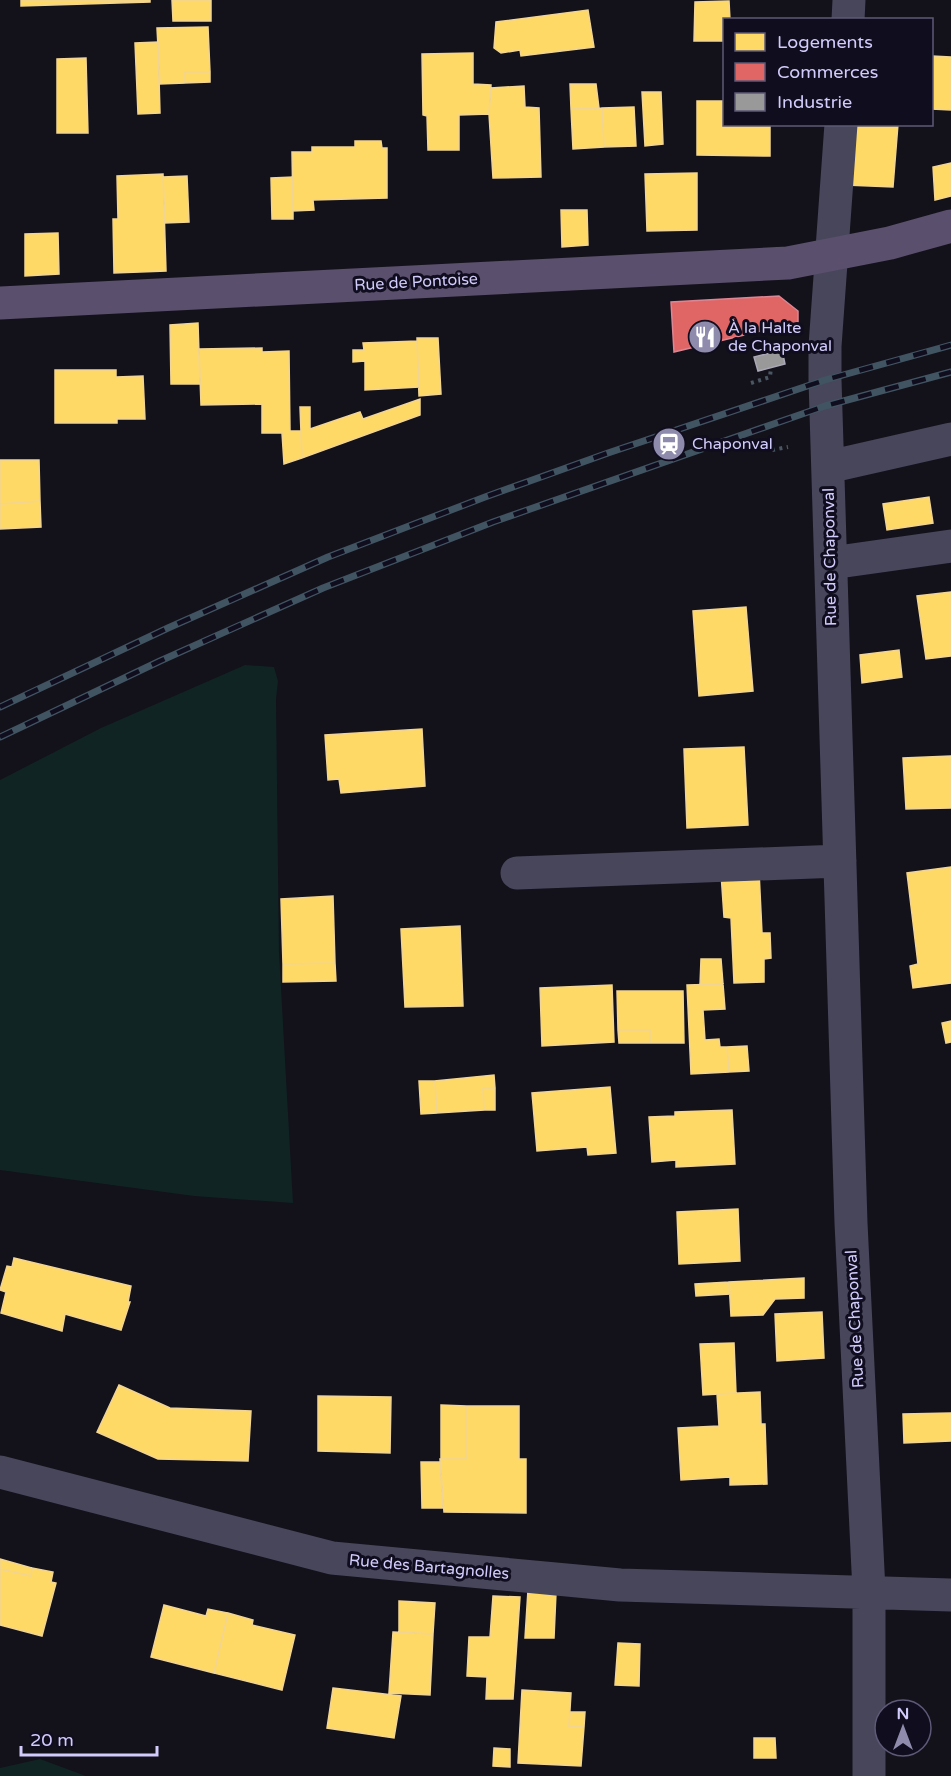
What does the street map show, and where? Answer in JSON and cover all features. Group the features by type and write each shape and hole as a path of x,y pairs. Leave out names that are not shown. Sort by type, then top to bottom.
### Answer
{"main road":[{"name":"Rue de Pontoise","path":"0,303 788,263 890,243 951,226"}],"street":[{"path":"848,18 849,0"},
{"name":"Rue de Chaponval","path":"841,126 825,369 851,1223 869,1591 869,1776"},
{"path":"828,467 951,439"},
{"path":"831,563 951,546"},
{"path":"517,873 840,861"},
{"name":"Rue des Bartagnolles","path":"0,1472 332,1558 620,1585 951,1595"}],"path":[{"path":"752,383 770,377 771,367"}],"green space":[{"path":"245,665 274,667 278,681 276,699 279,952 293,1203 194,1196 0,1170 0,780 101,728"},
{"path":"40,1759 86,1776 0,1776 0,1768"}],"building: Logements":[{"path":"21,0 150,0 150,2 21,6"},
{"path":"172,0 211,0 211,21 173,21"},
{"path":"729,1 730,18 723,18 723,41 694,41 695,2"},
{"path":"588,10 594,47 521,56 520,50 501,53 494,48 496,22"},
{"path":"208,27 210,72 185,72 185,83 160,84 157,28"},
{"path":"158,42 160,113 138,114 135,43"},
{"path":"473,53 473,84 491,85 489,114 459,115 459,150 428,150 427,116 423,115 422,54"},
{"path":"933,56 951,57 951,110 933,109"},
{"path":"86,58 88,133 57,133 57,59"},
{"path":"185,72 210,72 210,82 185,83"},
{"path":"570,84 596,84 599,108 571,109"},
{"path":"524,86 525,107 539,108 541,177 493,178 489,114 491,88"},
{"path":"642,92 661,92 663,144 645,146"},
{"path":"697,101 723,101 723,126 770,126 770,156 697,155"},
{"path":"634,107 636,146 604,147 602,108"},
{"path":"602,108 604,147 573,149 571,109"},
{"path":"849,126 898,126 893,187 846,185"},
{"path":"355,141 381,141 382,148 387,148 387,198 313,200 314,210 293,211 292,152 312,152 312,147 355,147"},
{"path":"951,163 951,196 935,200 933,167"},
{"path":"697,173 697,230 647,231 645,174"},
{"path":"163,174 166,271 114,273 113,219 118,219 117,176"},
{"path":"187,176 189,222 165,223 163,177"},
{"path":"293,177 293,219 272,219 271,178"},
{"path":"561,210 587,210 588,245 562,247"},
{"path":"58,233 59,274 25,276 25,234"},
{"path":"198,323 200,384 171,384 170,325"},
{"path":"417,338 438,338 441,394 419,396"},
{"path":"417,341 419,387 365,390 365,361 353,362 353,350 364,350 363,343"},
{"path":"262,348 262,352 289,351 290,431 301,431 302,458 284,464 282,433 262,433 262,404 201,405 199,349"},
{"path":"55,370 116,370 116,377 143,376 145,419 117,419 117,423 55,423"},
{"path":"420,399 420,415 302,458 300,407 310,407 310,429 360,412 363,419"},
{"path":"0,460 39,460 40,501 0,504"},
{"path":"929,497 933,523 887,530 883,504"},
{"path":"40,501 41,527 0,529 0,504"},
{"path":"951,592 951,656 926,659 917,596"},
{"path":"746,607 753,691 699,696 693,611"},
{"path":"899,650 902,677 862,683 860,655"},
{"path":"422,729 425,786 341,793 339,779 328,780 325,735"},
{"path":"744,747 748,825 687,828 684,749"},
{"path":"951,756 951,808 906,809 903,758"},
{"path":"951,867 951,983 913,988 910,966 918,964 907,873"},
{"path":"759,871 762,933 770,933 771,958 764,959 764,982 734,983 731,918 724,917 721,873"},
{"path":"333,896 335,963 283,964 281,899"},
{"path":"460,926 463,1006 405,1007 401,929"},
{"path":"701,959 721,959 723,984 700,985"},
{"path":"335,963 336,981 283,982 283,964"},
{"path":"723,984 725,1009 703,1010 705,1040 719,1039 720,1047 727,1047 729,1072 691,1074 687,985"},
{"path":"612,985 614,1042 542,1046 540,988"},
{"path":"617,991 683,991 684,1043 650,1043 650,1030 618,1030"},
{"path":"951,1021 951,1042 946,1043 942,1023"},
{"path":"618,1030 650,1030 650,1043 619,1043"},
{"path":"747,1046 749,1071 729,1072 727,1047"},
{"path":"494,1075 495,1088 483,1088 484,1110 437,1113 435,1081"},
{"path":"419,1081 435,1081 437,1113 421,1114"},
{"path":"610,1087 616,1153 588,1155 587,1147 537,1151 532,1093"},
{"path":"483,1088 495,1088 495,1110 484,1110"},
{"path":"732,1110 735,1164 676,1167 676,1160 652,1162 649,1117 675,1116 675,1112"},
{"path":"738,1209 740,1261 679,1264 677,1212"},
{"path":"14,1258 131,1286 128,1302 130,1302 121,1330 65,1314 62,1331 1,1313 6,1292 0,1290 7,1266 12,1267"},
{"path":"804,1278 804,1298 775,1299 763,1315 731,1316 729,1282"},
{"path":"729,1282 730,1294 696,1296 695,1284"},
{"path":"822,1312 824,1358 777,1361 775,1314"},
{"path":"734,1343 736,1393 703,1395 700,1344"},
{"path":"119,1385 170,1408 251,1411 248,1461 158,1459 97,1432"},
{"path":"760,1392 761,1424 765,1424 767,1484 730,1485 730,1477 681,1480 678,1428 719,1426 717,1394"},
{"path":"318,1396 391,1397 390,1453 318,1451"},
{"path":"441,1405 466,1406 466,1459 441,1459"},
{"path":"466,1406 519,1406 519,1459 526,1459 526,1513 444,1512 440,1459 466,1459"},
{"path":"951,1413 951,1441 904,1443 903,1414"},
{"path":"421,1462 440,1462 443,1508 422,1508"},
{"path":"0,1559 32,1568 31,1576 0,1569"},
{"path":"32,1568 53,1572 51,1582 56,1583 42,1636 0,1625 0,1569 31,1576"},
{"path":"528,1590 556,1593 554,1638 525,1638"},
{"path":"493,1596 520,1597 513,1699 486,1699 487,1677 467,1676 469,1637 490,1637"},
{"path":"399,1601 435,1603 433,1634 399,1632"},
{"path":"164,1605 206,1616 208,1609 228,1613 214,1673 151,1657"},
{"path":"228,1613 253,1620 252,1625 295,1635 282,1690 214,1673"},
{"path":"393,1632 433,1634 430,1695 389,1693"},
{"path":"618,1643 640,1644 639,1686 615,1685"},
{"path":"333,1688 401,1696 394,1738 327,1728"},
{"path":"522,1690 571,1693 569,1726 584,1727 581,1766 518,1763"},
{"path":"570,1712 585,1712 584,1727 569,1726"},
{"path":"754,1738 775,1738 776,1758 754,1758"},
{"path":"494,1748 510,1749 510,1767 493,1766"}],"building: Commerces":[{"name":"À la Halte de Chaponval","path":"779,296 798,311 798,322 674,352 671,302"}],"building: Industrie":[{"path":"782,350 785,364 758,371 754,357"}],"railway":[{"path":"0,707 168,628 328,557 485,497 825,380 951,345"},
{"path":"0,737 160,661 323,588 493,522 825,406 951,372"}],"place":[{"name":"À la Halte de Chaponval","path":"705,337"},
{"name":"Chaponval","path":"669,444"}]}
